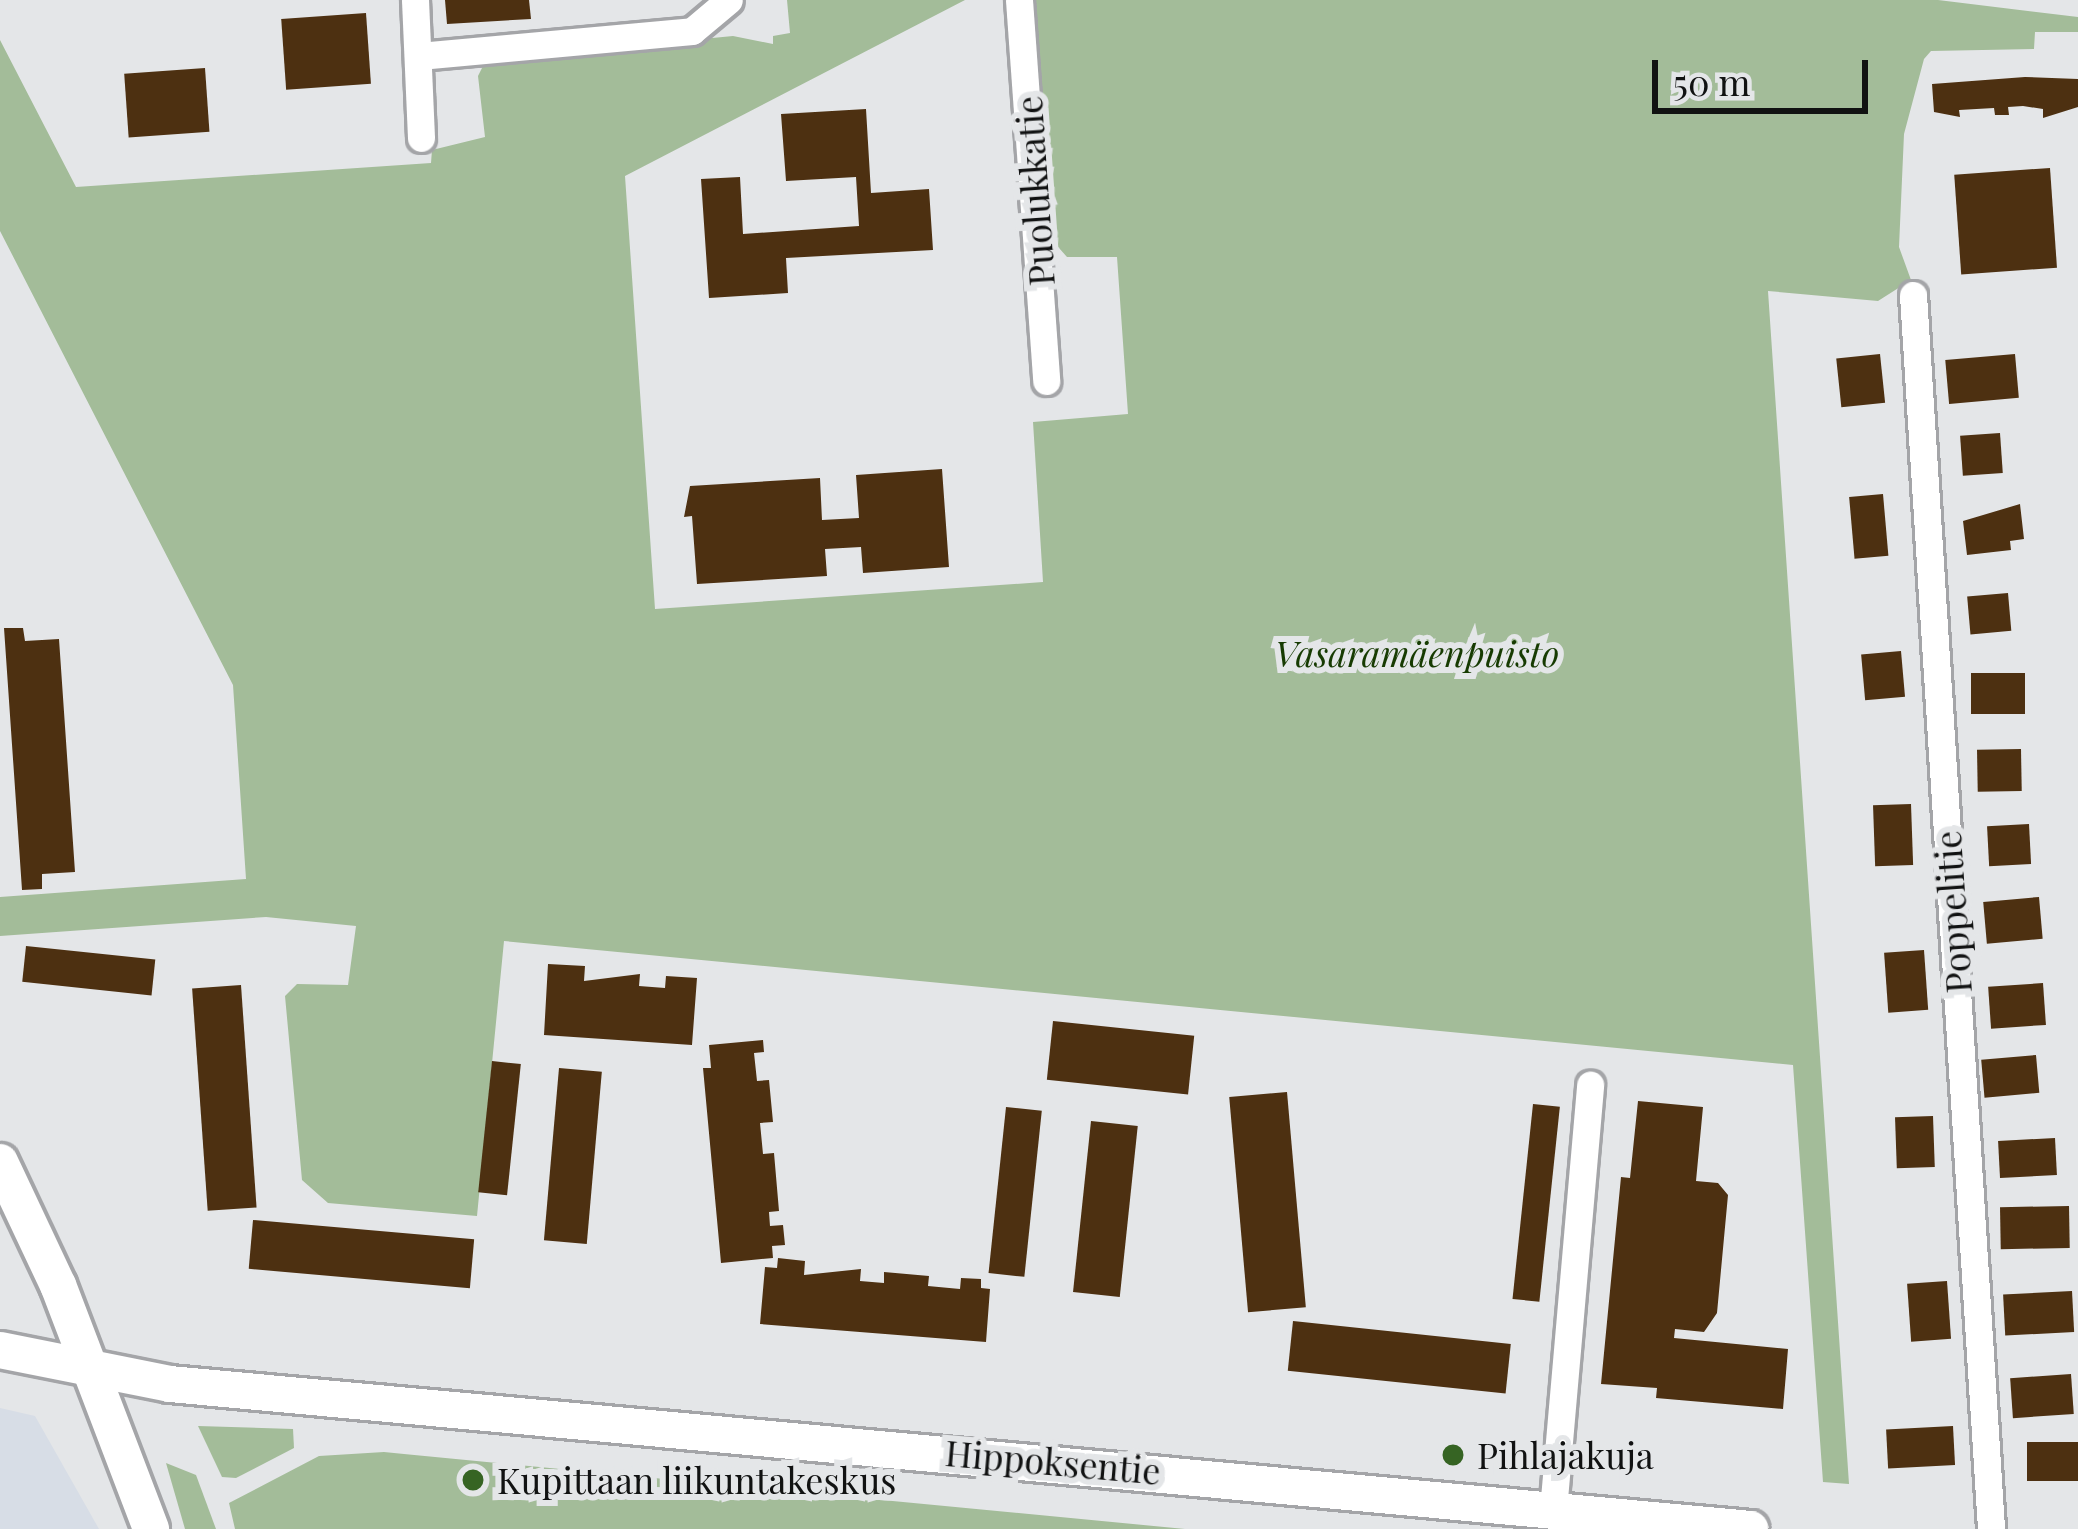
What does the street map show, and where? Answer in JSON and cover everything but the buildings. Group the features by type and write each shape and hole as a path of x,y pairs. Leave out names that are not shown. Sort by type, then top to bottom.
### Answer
{"street":[{"path":"416,0 421,138"},
{"name":"Puolukkatie","path":"1019,0 1046,382"},
{"path":"418,56 692,31 729,2"},
{"name":"Poppelitie","path":"1913,295 1991,1529"},
{"path":"1553,1510 1590,1085"},
{"path":"0,1162 151,1529"},
{"name":"Hippoksentie","path":"0,1351 170,1384 1750,1529"}],"shaded area":[{"path":"0,1408 35,1416 99,1529 0,1529"}],"green space":[{"name":"Vasaramäenpuisto","path":"787,0 965,0 625,176 655,609 1043,582 1033,422 1128,414 1117,257 1067,257 1051,239 1033,0 1938,0 2078,17 2078,32 2035,32 2034,49 1931,51 1924,59 1904,134 1899,247 1911,280 1878,301 1768,291 1849,1484 1823,1482 1793,1065 504,941 477,1216 328,1203 302,1180 285,996 297,984 348,985 356,926 266,917 0,936 0,897 246,879 233,685 0,231 0,40 76,187 431,163 432,150 485,137 478,76 486,60 733,36 773,44 773,36 790,33"},
{"path":"198,1426 293,1429 294,1448 236,1478 222,1477"},
{"name":"Kupittaan liikuntakeskus","path":"384,1452 1185,1529 235,1529 229,1503 319,1456"},
{"path":"166,1463 196,1475 216,1529 185,1529"}],"place":[{"name":"Pihlajakuja","path":"1453,1455"},
{"name":"Kupittaan liikuntakeskus","path":"473,1480"}]}
